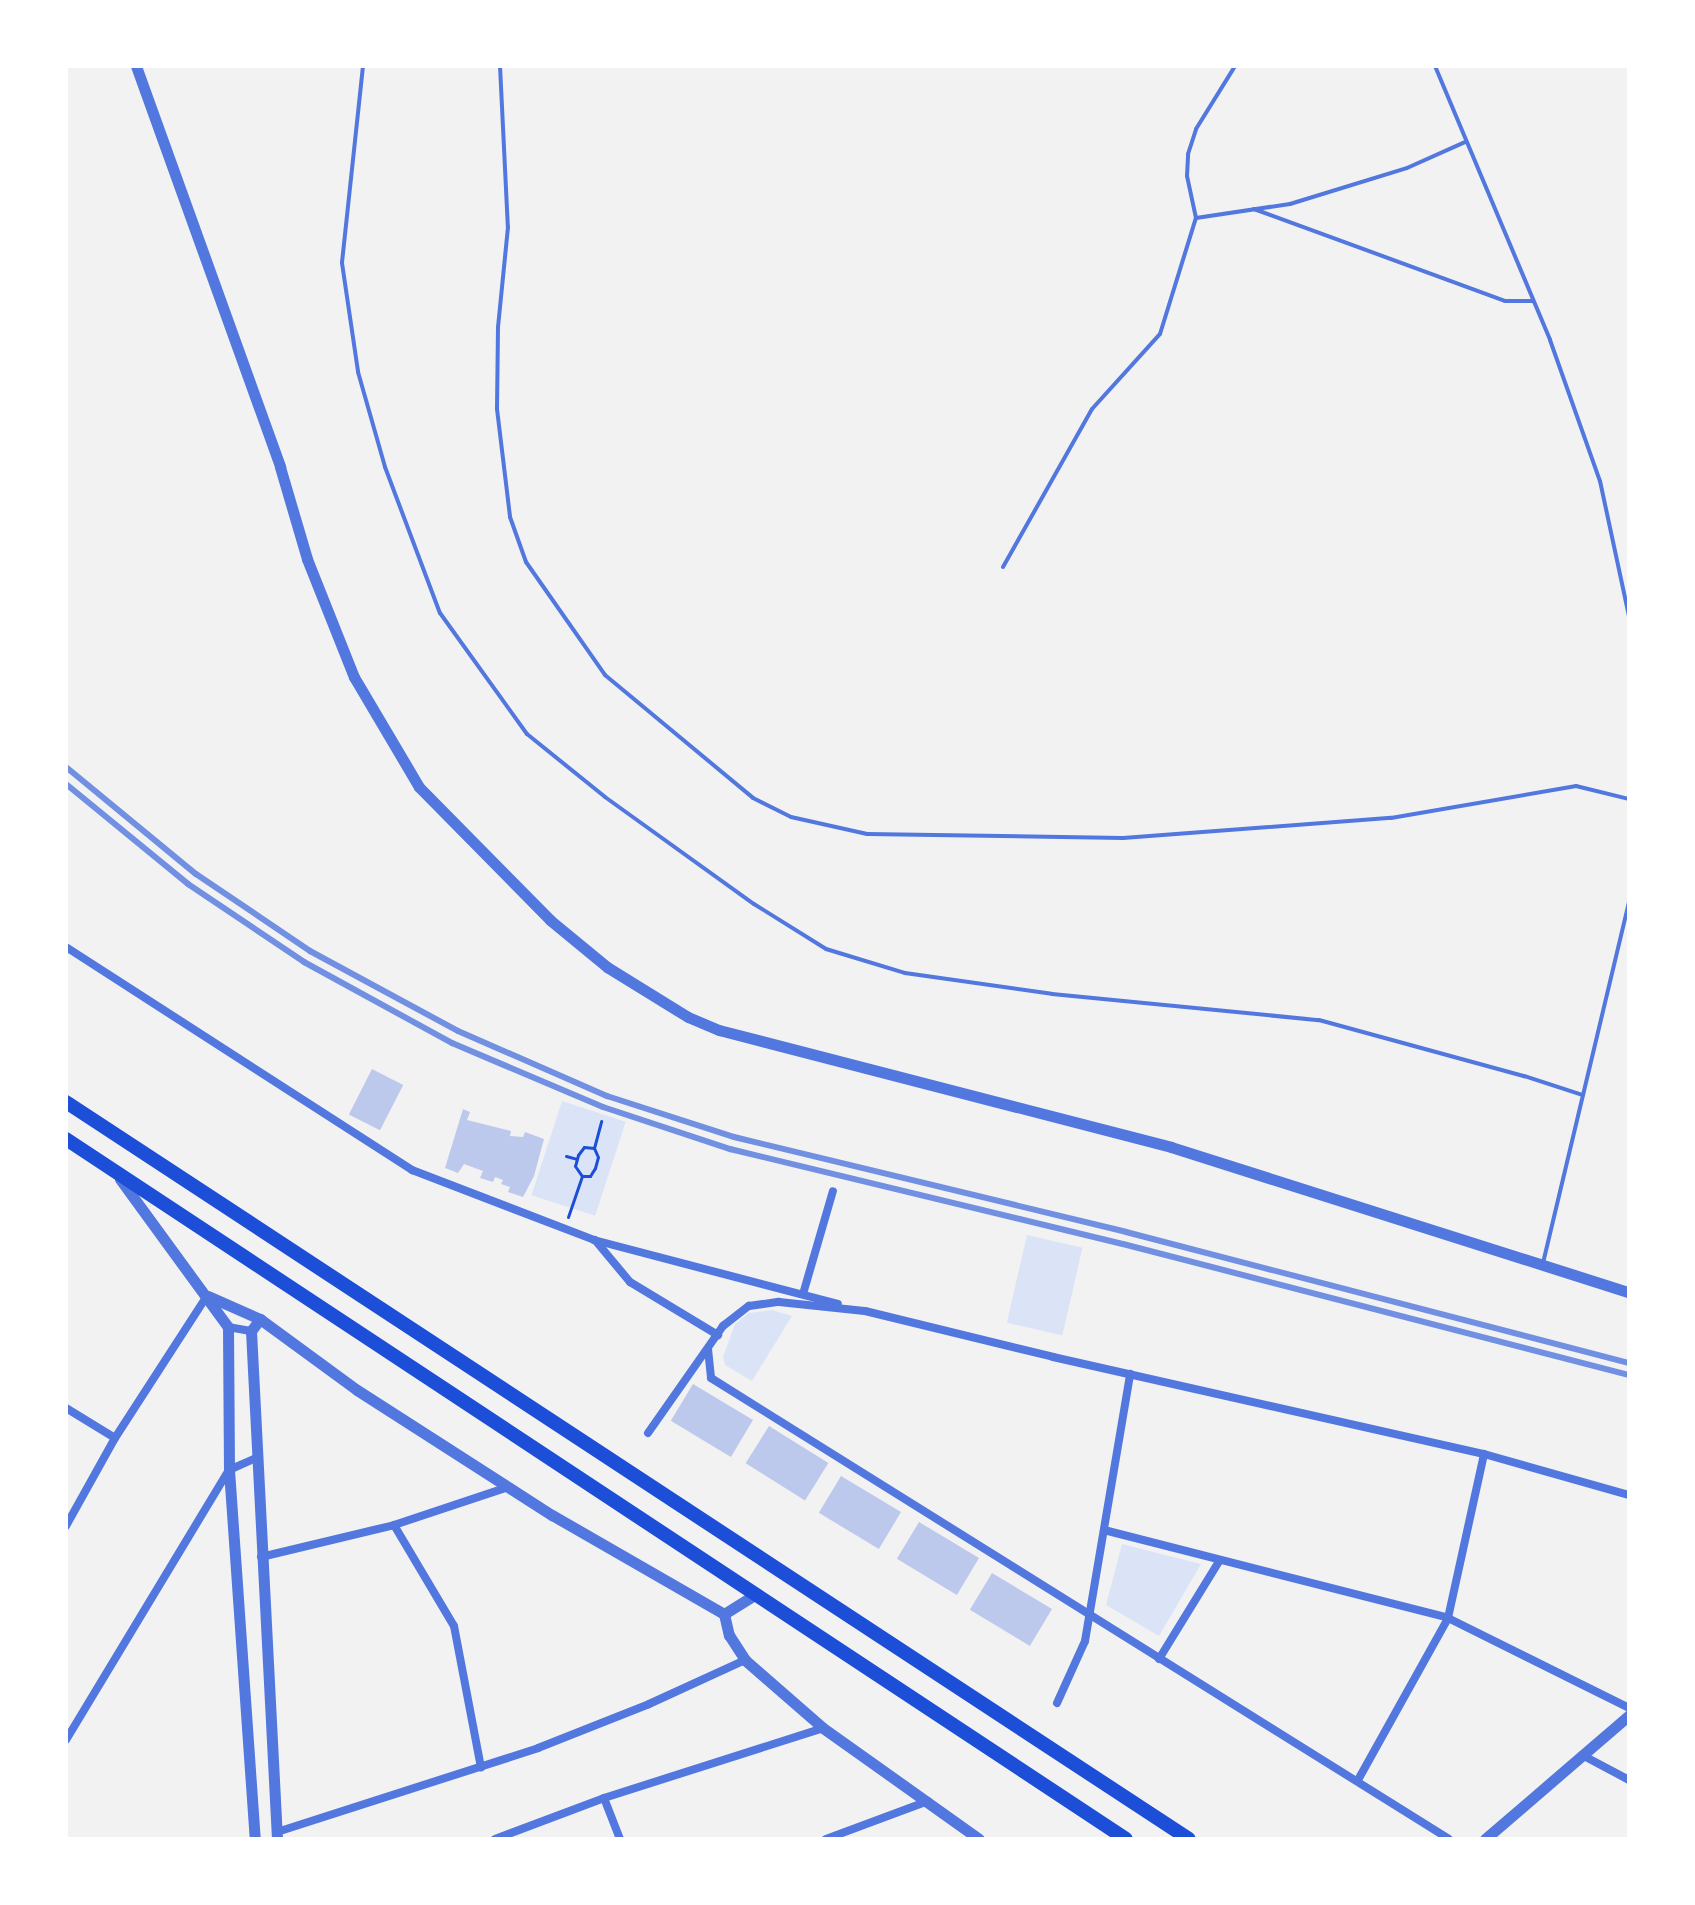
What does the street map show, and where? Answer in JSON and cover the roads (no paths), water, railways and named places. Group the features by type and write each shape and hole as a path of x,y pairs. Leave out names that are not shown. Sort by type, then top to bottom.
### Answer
{"highway":[{"path":"66,1102 1189,1839"},
{"path":"66,1139 1126,1839"}],"street":[{"path":"136,66 280,467 307,559 354,677 419,787 550,920 607,967 688,1017 719,1030 1104,1128 1629,1292"},
{"path":"66,947 412,1170 594,1240 865,1311 1484,1454 1629,1495"},
{"path":"115,1172 228,1327 229,1470 255,1839"},
{"path":"803,1294 833,1191"},
{"path":"594,1240 630,1282 718,1335"},
{"path":"208,1296 260,1319 357,1390 508,1487 724,1614 729,1635 745,1660 823,1728 979,1839"},
{"path":"66,1526 115,1438 208,1296"},
{"path":"648,1433 718,1335 749,1306 779,1302 865,1311"},
{"path":"260,1319 251,1331 277,1836 481,1767 649,1704 745,1660"},
{"path":"228,1327 251,1331"},
{"path":"708,1349 711,1378 1449,1839"},
{"path":"1057,1703 1085,1641 1130,1374"},
{"path":"66,1408 115,1438"},
{"path":"1358,1780 1448,1618 1484,1454"},
{"path":"67,1737 229,1470 256,1458"},
{"path":"261,1557 394,1525 508,1487"},
{"path":"394,1525 454,1626 481,1767"},
{"path":"1104,1530 1448,1618 1629,1708"},
{"path":"1159,1659 1220,1560"},
{"path":"724,1614 756,1594"},
{"path":"1485,1839 1629,1715"},
{"path":"495,1839 604,1798 823,1728"},
{"path":"1582,1755 1629,1780"},
{"path":"604,1798 620,1839"},
{"path":"826,1839 928,1801"}],"lane":[{"path":"363,66 342,263 358,372 385,467 440,613 527,734 605,797 754,904 826,949 905,973 1052,994 1319,1020 1583,1095"},
{"path":"500,66 508,227 498,327 497,409 514,528 526,562 605,675 753,798 791,817 867,834 1123,838 1391,818 1576,786 1629,799"},
{"path":"1003,567 1092,409 1160,334 1196,218 1187,176 1188,154 1196,129 1235,66"},
{"path":"1435,66 1533,301 1600,481 1629,616"},
{"path":"1196,218 1290,204 1407,168 1465,142"},
{"path":"1254,209 1505,301 1533,301"},
{"path":"1543,1265 1629,902"}],"railway":[{"path":"66,767 196,874 310,951 458,1031 607,1096 734,1137 1126,1232 1629,1363"},
{"path":"66,784 188,884 304,962 452,1043 603,1107 730,1149 1123,1244 1629,1375"}]}
